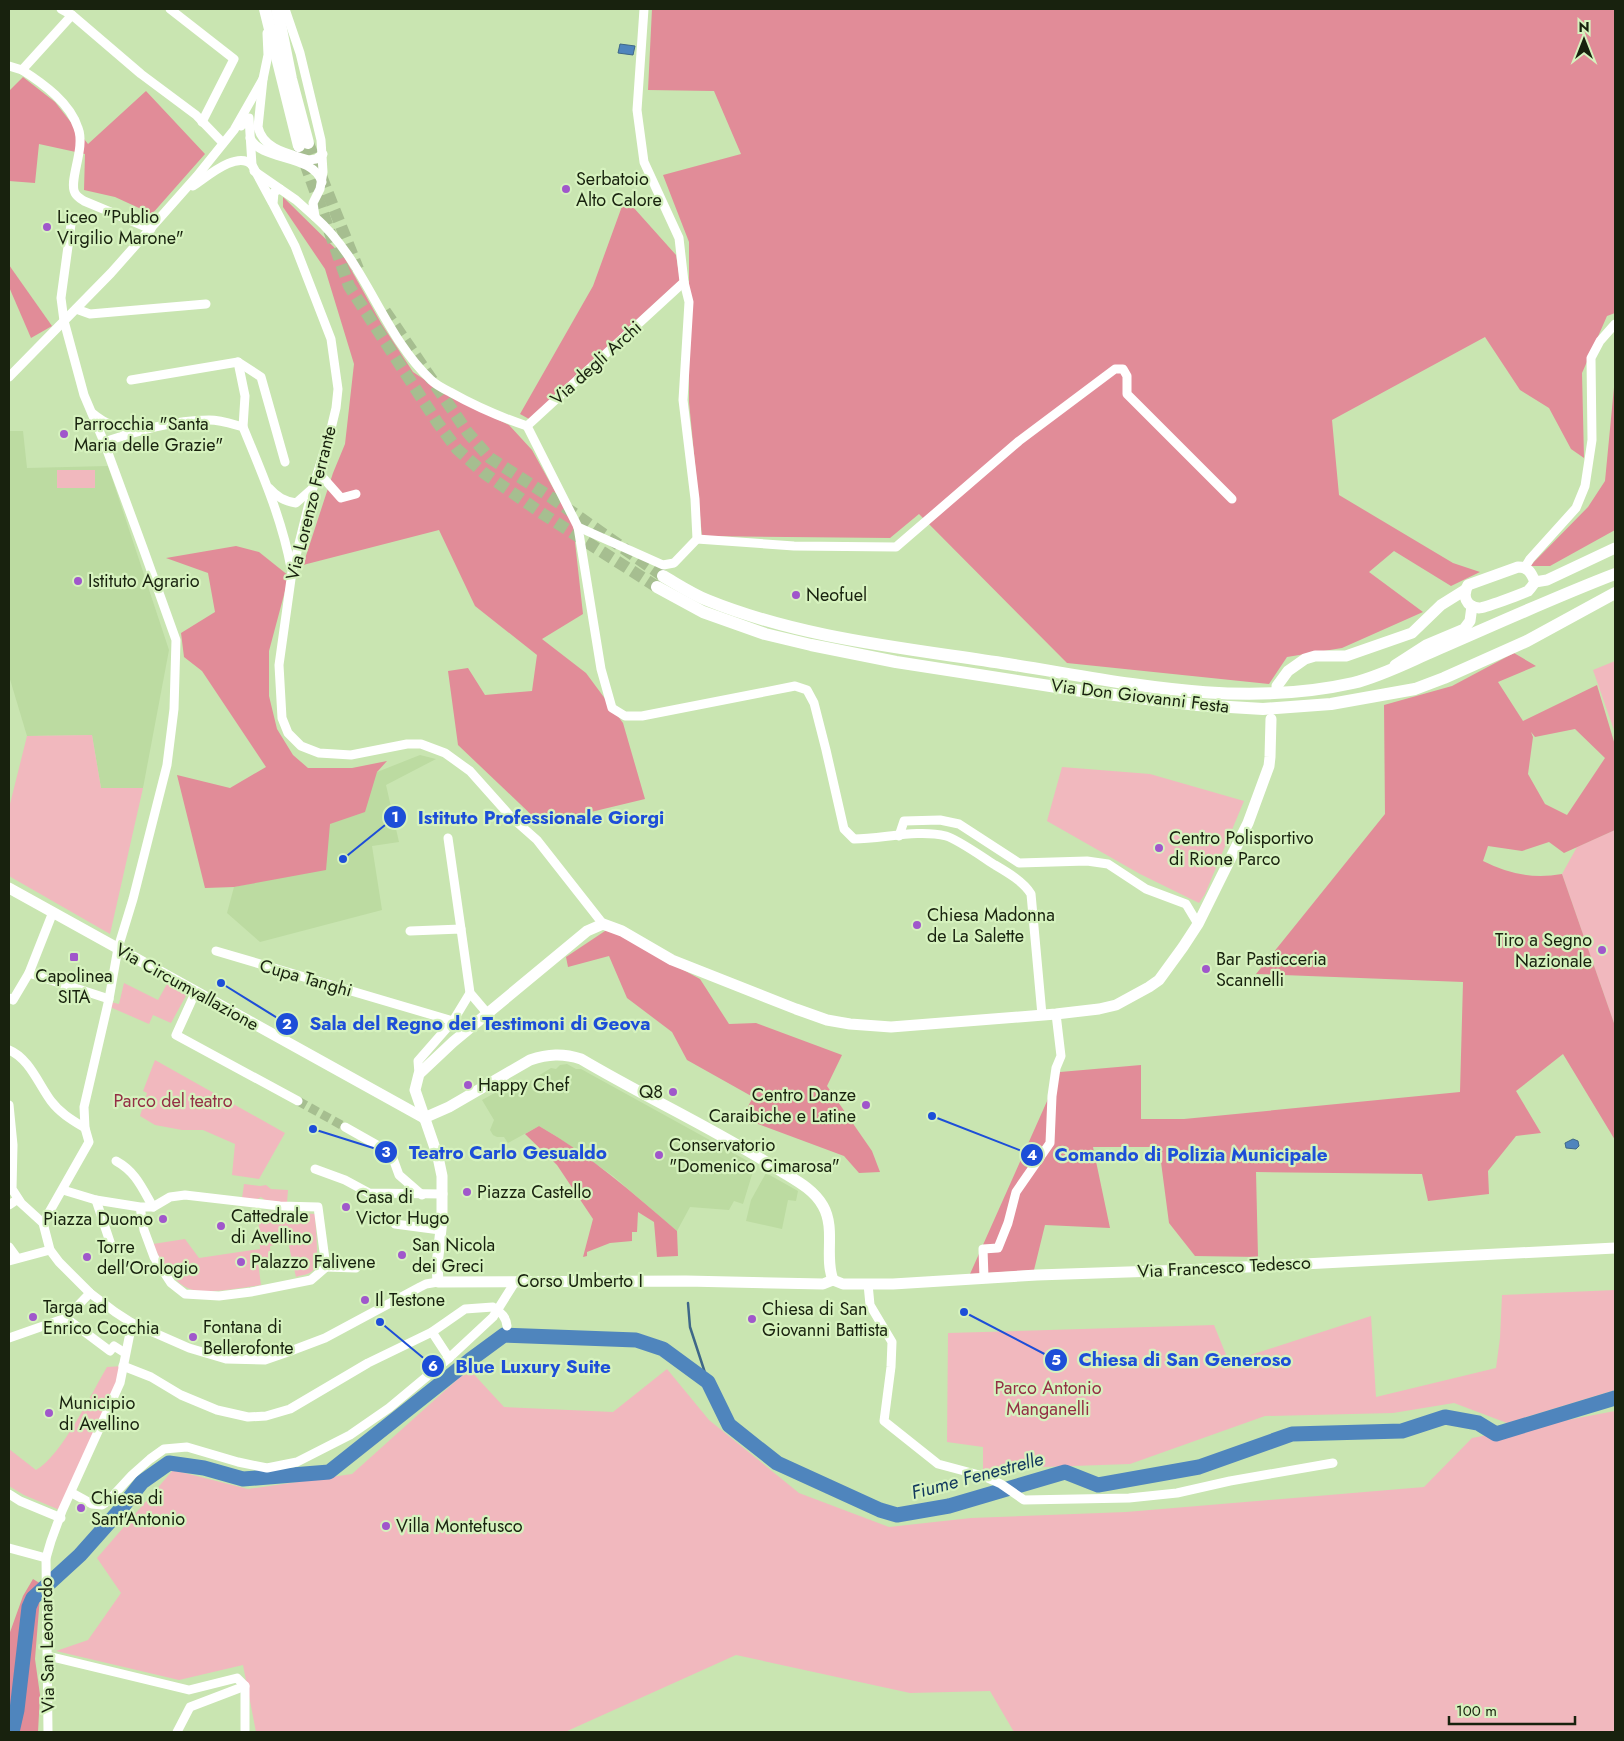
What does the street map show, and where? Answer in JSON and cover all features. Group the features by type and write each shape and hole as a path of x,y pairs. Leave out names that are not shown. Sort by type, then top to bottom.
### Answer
{"main road":[{"path":"265,9 303,144 277,9"},
{"name":"Via Don Giovanni Festa","path":"1615,574 1566,593 1387,671 1356,682 1309,691 1273,694 1212,694 1157,688 845,640 774,623 660,582 709,614 765,634 811,645 896,662 1082,690 1197,706 1263,709 1331,704 1415,689 1444,678 1526,640 1615,593"}],"street":[{"path":"61,9 72,15 141,74 196,115 223,143"},
{"path":"170,9 234,59 202,122"},
{"path":"286,9 300,53 322,140 322,182 313,209 315,217"},
{"path":"578,527 663,565 674,563 697,539 695,498 683,400 689,302 684,282 679,238 644,162 637,110 644,9"},
{"path":"22,70 72,15"},
{"path":"268,22 268,54 263,79 258,127 260,135 267,144 309,160 316,159 323,154"},
{"path":"9,66 22,70 40,82 68,111 79,128 81,144 73,185 78,197 151,229"},
{"path":"9,377 111,273 184,192 234,130 263,79"},
{"path":"234,130 241,126 248,118 251,120 250,138 253,168"},
{"path":"250,138 260,148 312,168 317,172 322,182"},
{"path":"184,192 235,160 245,160 315,217 341,246 410,359 432,382 472,405 527,426 578,527 601,668 612,708 625,716 642,716 795,686 807,690 814,703 844,829 854,839 921,833 947,836 1028,888 1031,894 1042,1015"},
{"name":"Via Lorenzo Ferrante","path":"253,168 296,246 331,339 338,389 336,408 313,487 292,572 279,665 282,718 288,733 301,746 319,753 351,755 407,744 421,744 445,753 470,771 511,817 537,840 603,924"},
{"path":"273,204 274,192 280,189"},
{"path":"296,200 308,201 316,196"},
{"path":"43,1223 88,1142 84,1107 118,948 133,899 167,765 174,709 176,640 104,442 90,411 64,321 60,298 72,217"},
{"name":"Via degli Archi","path":"527,426 684,282"},
{"path":"76,309 90,314 206,304"},
{"path":"1524,567 1576,508 1585,486 1592,440 1592,358 1600,341 1615,324"},
{"path":"238,362 245,396 243,427 266,484 286,543 292,572"},
{"path":"131,380 238,362 262,377 285,462"},
{"path":"697,539 794,546 896,546 1019,441 1115,369 1123,369 1127,376 1127,394 1232,498"},
{"path":"90,411 102,421 122,428 148,428 209,420 224,421 243,427"},
{"path":"104,442 148,428"},
{"path":"318,472 341,498 356,494"},
{"path":"266,484 275,495 286,502 296,503 313,487"},
{"path":"1465,590 1467,603 1481,608 1528,590 1535,582 1547,580 1615,548"},
{"path":"1277,686 1288,671 1305,659 1316,656 1346,656 1412,633 1441,605 1465,590 1468,585 1518,567 1530,570 1535,582"},
{"path":"1387,671 1411,653 1464,629 1470,622 1472,606"},
{"path":"419,1074 487,1013 587,931 603,924 622,932 672,960 796,1009 827,1020 850,1024 891,1027 1056,1014 1116,1005 1150,987 1159,980 1198,924 1248,823 1269,766 1271,718"},
{"path":"899,836 904,821 940,820 959,824 1019,863 1087,861 1108,864 1146,888 1186,904 1198,924"},
{"path":"448,838 470,993 487,1013"},
{"name":"Via Circumvallazione","path":"9,888 424,1118"},
{"path":"11,999 29,972 53,912"},
{"path":"410,931 461,929"},
{"name":"Cupa Tanghi","path":"216,951 453,1021"},
{"path":"29,972 108,999"},
{"path":"196,991 176,1035 298,1101"},
{"path":"438,1282 437,1265 443,1194 442,1176 414,1090 419,1074 418,1061 453,1021 470,993"},
{"path":"984,1278 983,1249 998,1248 1008,1224 1016,1192 1050,1143 1052,1096 1056,1068 1061,1056 1056,1014"},
{"path":"9,1050 16,1054 35,1076 52,1102 65,1115 85,1128"},
{"path":"424,1118 530,1060 544,1055 557,1054 581,1060 755,1155 808,1189 824,1208 828,1218 830,1270 833,1280"},
{"path":"9,1105 13,1194 9,1205"},
{"path":"345,1126 391,1153 400,1175 422,1195"},
{"path":"116,1161 127,1167 153,1207"},
{"path":"315,1169 345,1180 369,1192 422,1195 443,1194"},
{"path":"63,1190 96,1200 140,1208 153,1207 162,1200 185,1195 280,1206 318,1207 326,1267"},
{"path":"9,1247 13,1259 50,1250 43,1223 13,1194"},
{"path":"96,1200 112,1248"},
{"path":"140,1208 144,1230 154,1257 171,1283 185,1294 219,1296 251,1292 310,1280 326,1267 356,1268"},
{"path":"395,1224 440,1230"},
{"name":"Via Francesco Tedesco","path":"833,1280 843,1284 868,1284 1615,1248"},
{"name":"Corso Umberto I","path":"50,1250 59,1262 90,1293 132,1323 198,1352 226,1359 264,1360 325,1338 426,1284 438,1282 513,1286 686,1281 823,1284 833,1280"},
{"path":"868,1284 870,1305 892,1342 891,1367 884,1421 938,1464 983,1476 1001,1484 1024,1500 1129,1498 1176,1493 1230,1481 1333,1463"},
{"path":"72,1493 92,1504 102,1506 150,1459 164,1449 187,1447 238,1462 267,1468 297,1462 350,1436 389,1408 449,1358 493,1317 513,1286"},
{"path":"9,1338 36,1325 66,1318 90,1293"},
{"path":"123,1366 151,1377 181,1395 216,1410 248,1417 266,1416 290,1409 368,1363 432,1332 465,1309 489,1306 503,1314 507,1326"},
{"path":"66,1318 110,1351 114,1346 125,1353"},
{"name":"Via San Leonardo","path":"48,1732 46,1558 60,1518 120,1383 132,1323"},
{"path":"432,1332 449,1358"},
{"path":"9,1494 20,1501 60,1518"},
{"path":"9,1548 46,1558"},
{"path":"48,1656 189,1690 238,1678 245,1686 245,1732"},
{"path":"177,1732 190,1707 245,1686"}],"shaded area":[{"path":"652,9 1615,9 1615,313 1607,316 1582,373 1584,458 1571,449 1549,408 1520,390 1485,337 1332,420 1339,495 1453,563 1480,572 1451,586 1394,551 1369,572 1423,612 1342,648 1287,657 1269,684 1067,663 919,514 890,538 702,536 689,402 689,242 663,175 741,154 714,91 648,90"},
{"path":"23,77 55,102 88,144 146,91 205,154 152,214 115,197 84,190 85,154 39,144 35,183 9,181 9,91"},
{"path":"283,197 344,257 381,323 413,372 449,396 509,425 532,450 573,524 583,614 542,639 586,673 623,723 645,799 541,824 458,745 448,671 468,668 485,695 532,691 537,655 475,606 439,530 303,565 333,473 345,444 354,364 325,269 283,207"},
{"path":"625,198 676,255 680,280 529,419 520,414 593,286"},
{"path":"9,265 52,326 31,338 9,287"},
{"path":"1615,377 1615,530 1550,566 1530,566 1588,507 1605,481"},
{"name":"Istituto Agrario","path":"9,431 23,431 27,468 108,466 169,650 143,788 101,788 92,735 27,736 9,676"},
{"path":"236,546 259,552 289,576 269,651 269,696 277,729 293,755 308,768 352,768 387,761 377,772 365,812 330,824 326,870 234,887 205,888 177,775 230,788 266,767 202,671 184,657 181,633 215,612 208,573 166,558"},
{"path":"1514,653 1536,666 1498,682 1523,721 1597,685 1615,745 1615,830 1564,853 1549,842 1522,851 1488,846 1483,861 1502,869 1531,876 1562,874 1615,1026 1615,1140 1563,1054 1516,1091 1541,1133 1516,1136 1488,1171 1489,1194 1428,1201 1422,1174 1256,1172 1258,1257 1195,1256 1169,1223 1159,1147 1093,1147 1110,1228 1045,1225 1034,1270 970,1274 1060,1072 1141,1065 1141,1119 1184,1119 1460,1092 1463,982 1256,974 1385,814 1384,705 1452,686","holes":["1575,729 1605,758 1567,815 1545,804 1528,774 1533,737 1531,732 1535,737"]},
{"path":"420,755 436,759 386,785 399,842 372,846 382,910 260,942 227,913 234,887 310,871 324,798 367,776"},
{"path":"608,929 700,979 729,1024 756,1023 842,1055 827,1086 872,1151 880,1172 859,1173 844,1156 742,1118 753,1097 687,1060 672,1032 627,998 609,956 568,967 566,957"},
{"name":"Conservatorio \"Domenico Cimarosa\"","path":"567,1064 576,1069 581,1069 755,1165 743,1204 734,1201 729,1210 690,1207 677,1231 613,1176 539,1126 508,1143 504,1137 493,1135 490,1130 494,1120 482,1100 500,1090 514,1091 551,1068 556,1069 560,1065"},
{"path":"539,1126 576,1149 677,1231 678,1256 657,1257 654,1222 638,1212 637,1232 632,1232 632,1241 610,1243 587,1252 587,1256 583,1257 593,1219 557,1165 525,1134"},
{"path":"766,1173 798,1191 796,1201 788,1200 782,1229 746,1221 751,1200"},
{"path":"33,1579 41,1584 35,1659 40,1695 38,1732 9,1732 9,1635 23,1596"}],"green space":[{"path":"57,470 95,470 95,488 57,488"},
{"path":"1615,661 1615,733 1593,670"},
{"path":"92,735 101,788 143,788 110,934 9,876 9,808 27,736"},
{"name":"Centro Polisportivo di Rione Parco","path":"1062,767 1150,774 1244,801 1205,894 1199,903 1140,874 1047,821"},
{"name":"Tiro a Segno Nazionale","path":"1615,830 1615,1026 1562,874 1577,847"},
{"path":"124,983 158,1000 167,984 187,994 171,1023 153,1015 149,1024 110,1007 111,1002 119,1004"},
{"name":"Parco del teatro","path":"155,1060 285,1133 259,1179 232,1175 235,1144 203,1130 182,1130 155,1125 140,1116 147,1093 143,1091"},
{"path":"244,1184 266,1185 271,1189 288,1190 287,1203 265,1200 261,1197 256,1200 242,1198"},
{"path":"258,1211 315,1214 317,1258 312,1271 296,1277 288,1242 270,1246 271,1259 258,1262 261,1285 225,1290 196,1291 184,1286 172,1276 153,1244 185,1239 199,1258 260,1249"},
{"name":"Parco Antonio Manganelli","path":"1615,1290 1615,1390 1507,1423 1454,1403 1393,1413 1265,1416 1130,1464 983,1469 983,1447 947,1442 948,1333 1214,1325 1229,1362 1371,1316 1376,1397 1496,1368 1500,1338 1502,1295"},
{"path":"123,1366 62,1511 24,1495 9,1486 9,1449 36,1470 46,1462 66,1438 107,1367"},
{"path":"469,1369 504,1407 613,1412 667,1369 709,1420 799,1493 889,1527 971,1518 1126,1512 1424,1487 1472,1438 1615,1411 1615,1732 1014,1732 990,1691 910,1693 736,1655 565,1732 256,1732 243,1665 179,1680 56,1651 88,1640 121,1593 97,1558 173,1470 248,1489 352,1474"}],"water":[{"path":"620,44 635,46 633,55 618,53"},
{"path":"1573,1139 1578,1141 1579,1146 1576,1149 1566,1148 1565,1143"}],"waterway":[{"path":"688,1303 690,1327 708,1382"},
{"name":"Fiume Fenestrelle","path":"12,1732 17,1710 29,1607 33,1598 80,1555 142,1482 169,1463 204,1468 243,1479 329,1472 504,1335 636,1340 663,1349 708,1382 729,1425 777,1463 880,1510 897,1515 949,1506 1065,1472 1098,1485 1199,1467 1292,1434 1402,1431 1445,1417 1478,1423 1496,1434 1615,1398"}],"tunnel":[{"path":"308,143 358,269"},
{"path":"299,146 349,286 437,422 457,449 484,473 543,514 657,587"},
{"path":"385,311 468,433 490,458 552,498 663,576"},
{"path":"298,1101 345,1127"}],"place":[{"name":"Serbatoio Alto Calore","path":"566,189"},
{"name":"Liceo \"Publio Virgilio Marone\"","path":"47,227"},
{"name":"Parrocchia \"Santa Maria delle Grazie\"","path":"64,434"},
{"name":"Istituto Agrario","path":"78,581"},
{"name":"Neofuel","path":"796,595"},
{"name":"Centro Polisportivo di Rione Parco","path":"1159,848"},
{"name":"Istituto Professionale Giorgi","path":"343,859"},
{"name":"Chiesa Madonna de La Salette","path":"917,925"},
{"name":"Tiro a Segno Nazionale","path":"1602,950"},
{"name":"Capolinea SITA","path":"74,957"},
{"name":"Bar Pasticceria Scannelli","path":"1206,969"},
{"name":"Sala del Regno dei Testimoni di Geova","path":"221,983"},
{"name":"Happy Chef","path":"468,1085"},
{"name":"Q8","path":"673,1092"},
{"name":"Centro Danze Caraibiche e Latine","path":"866,1105"},
{"name":"Comando di Polizia Municipale","path":"932,1116"},
{"name":"Teatro Carlo Gesualdo","path":"313,1129"},
{"name":"Conservatorio \"Domenico Cimarosa\"","path":"659,1155"},
{"name":"Piazza Castello","path":"467,1192"},
{"name":"Casa di Victor Hugo","path":"346,1207"},
{"name":"Piazza Duomo","path":"163,1219"},
{"name":"Cattedrale di Avellino","path":"221,1226"},
{"name":"San Nicola dei Greci","path":"402,1255"},
{"name":"Torre dell'Orologio","path":"87,1257"},
{"name":"Palazzo Falivene","path":"241,1262"},
{"name":"Il Testone","path":"365,1300"},
{"name":"Chiesa di San Generoso","path":"964,1312"},
{"name":"Targa ad Enrico Cocchia","path":"33,1317"},
{"name":"Chiesa di San Giovanni Battista","path":"752,1319"},
{"name":"Blue Luxury Suite","path":"380,1322"},
{"name":"Fontana di Bellerofonte","path":"193,1337"},
{"name":"Municipio di Avellino","path":"49,1413"},
{"name":"Chiesa di Sant'Antonio","path":"81,1508"},
{"name":"Villa Montefusco","path":"386,1526"}]}
